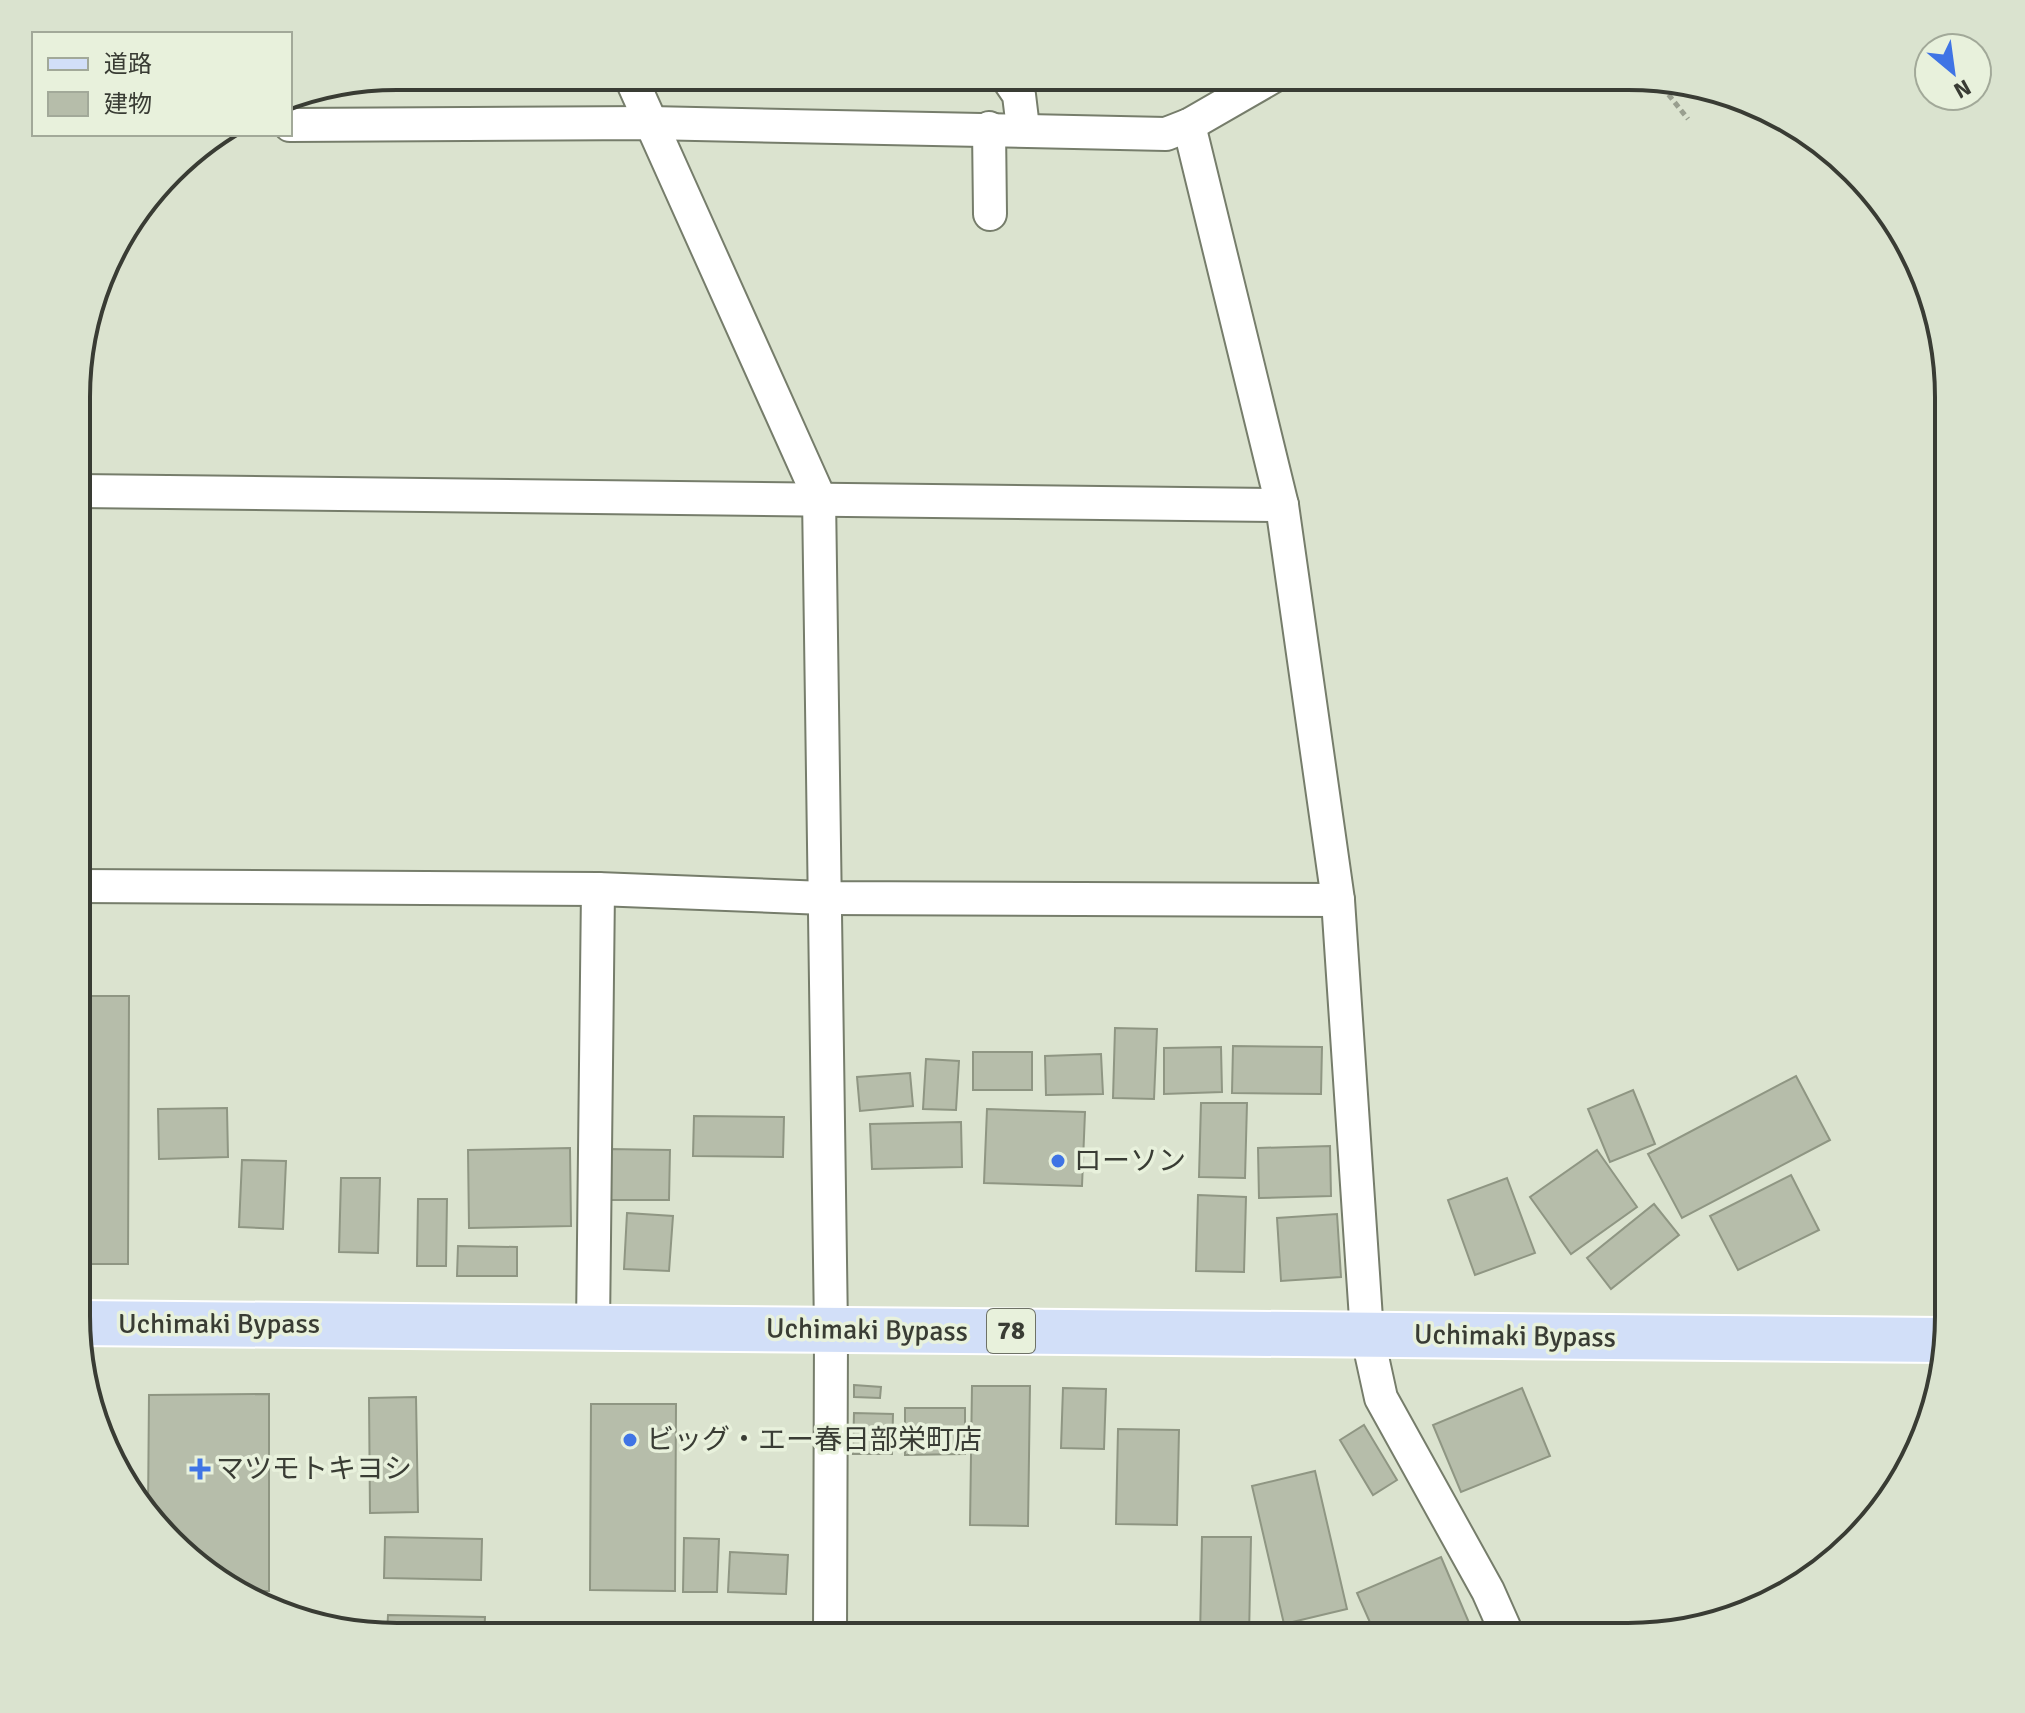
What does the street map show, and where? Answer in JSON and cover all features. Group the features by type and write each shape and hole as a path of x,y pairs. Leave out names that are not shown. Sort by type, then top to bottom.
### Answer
{"main road":[{"name":"Uchimaki Bypass","path":"90,1323 1934,1340"}],"street":[{"path":"636,90 819,497 831,1330 830,1623"},
{"path":"1016,90 1023,128"},
{"path":"292,125 650,123 1023,128 1166,134 1189,125 1250,90"},
{"path":"1189,125 1282,505 1338,900 1367,1334 1381,1398 1488,1591 1502,1623"},
{"path":"989,128 990,214"},
{"path":"90,491 819,497 1282,505"},
{"path":"90,886 598,889 824,898 1338,900"},
{"path":"593,1327 598,889"}],"path":[{"path":"1667,93 1688,119"}],"building":[{"path":"90,996 129,996 128,1264 90,1264"},
{"path":"1115,1028 1157,1029 1154,1099 1113,1098"},
{"path":"1233,1046 1322,1047 1321,1094 1232,1093"},
{"path":"1221,1047 1222,1092 1164,1094 1164,1048"},
{"path":"973,1052 1032,1052 1032,1090 973,1090"},
{"path":"1101,1054 1103,1094 1046,1095 1045,1056"},
{"path":"926,1059 959,1061 956,1110 923,1109"},
{"path":"910,1073 913,1106 860,1111 857,1077"},
{"path":"1796,1076 1830,1140 1682,1218 1648,1154"},
{"path":"1633,1090 1655,1144 1610,1162 1588,1109"},
{"path":"1201,1103 1247,1103 1245,1178 1199,1177"},
{"path":"227,1108 228,1157 159,1159 158,1109"},
{"path":"987,1109 1085,1112 1082,1186 984,1183"},
{"path":"694,1116 784,1117 783,1157 693,1156"},
{"path":"961,1122 962,1167 872,1169 870,1124"},
{"path":"1330,1146 1331,1196 1259,1198 1258,1148"},
{"path":"570,1148 571,1226 469,1228 468,1150"},
{"path":"609,1149 670,1150 669,1200 609,1200"},
{"path":"1597,1150 1637,1207 1571,1254 1530,1197"},
{"path":"242,1160 286,1161 283,1229 239,1227"},
{"path":"1791,1175 1819,1230 1738,1270 1710,1216"},
{"path":"341,1178 380,1178 378,1253 339,1252"},
{"path":"1507,1178 1535,1253 1475,1275 1448,1200"},
{"path":"1198,1195 1246,1197 1244,1272 1196,1271"},
{"path":"418,1199 447,1199 446,1266 417,1266"},
{"path":"1654,1204 1679,1235 1611,1289 1587,1258"},
{"path":"627,1213 673,1216 669,1271 624,1269"},
{"path":"1337,1214 1341,1277 1281,1281 1277,1218"},
{"path":"458,1246 517,1247 517,1276 457,1276"},
{"path":"854,1385 881,1387 880,1398 854,1397"},
{"path":"972,1386 1030,1386 1028,1526 970,1525"},
{"path":"1063,1388 1106,1389 1104,1449 1061,1448"},
{"path":"1522,1388 1550,1456 1461,1492 1433,1425"},
{"path":"269,1394 269,1591 261,1591 243,1582 210,1560 166,1519 148,1496 149,1395"},
{"path":"416,1397 418,1512 370,1513 369,1398"},
{"path":"591,1404 676,1404 675,1591 590,1590"},
{"path":"905,1408 965,1408 965,1454 905,1455"},
{"path":"854,1413 893,1414 892,1454 853,1454"},
{"path":"1364,1425 1397,1480 1373,1495 1340,1440"},
{"path":"1118,1429 1179,1430 1177,1525 1116,1524"},
{"path":"1315,1471 1347,1609 1284,1623 1252,1486"},
{"path":"385,1537 482,1539 481,1580 384,1578"},
{"path":"1202,1537 1251,1537 1249,1623 1200,1623"},
{"path":"684,1538 719,1539 717,1592 683,1592"},
{"path":"730,1552 788,1555 786,1594 728,1592"},
{"path":"1441,1557 1469,1623 1370,1623 1357,1593"},
{"path":"388,1615 485,1617 485,1623 388,1623"}],"place":[{"name":"ローソン","path":"1058,1161"},
{"name":"ビッグ・エー春日部栄町店","path":"630,1440"},
{"name":"マツモトキヨシ","path":"200,1469"}]}
